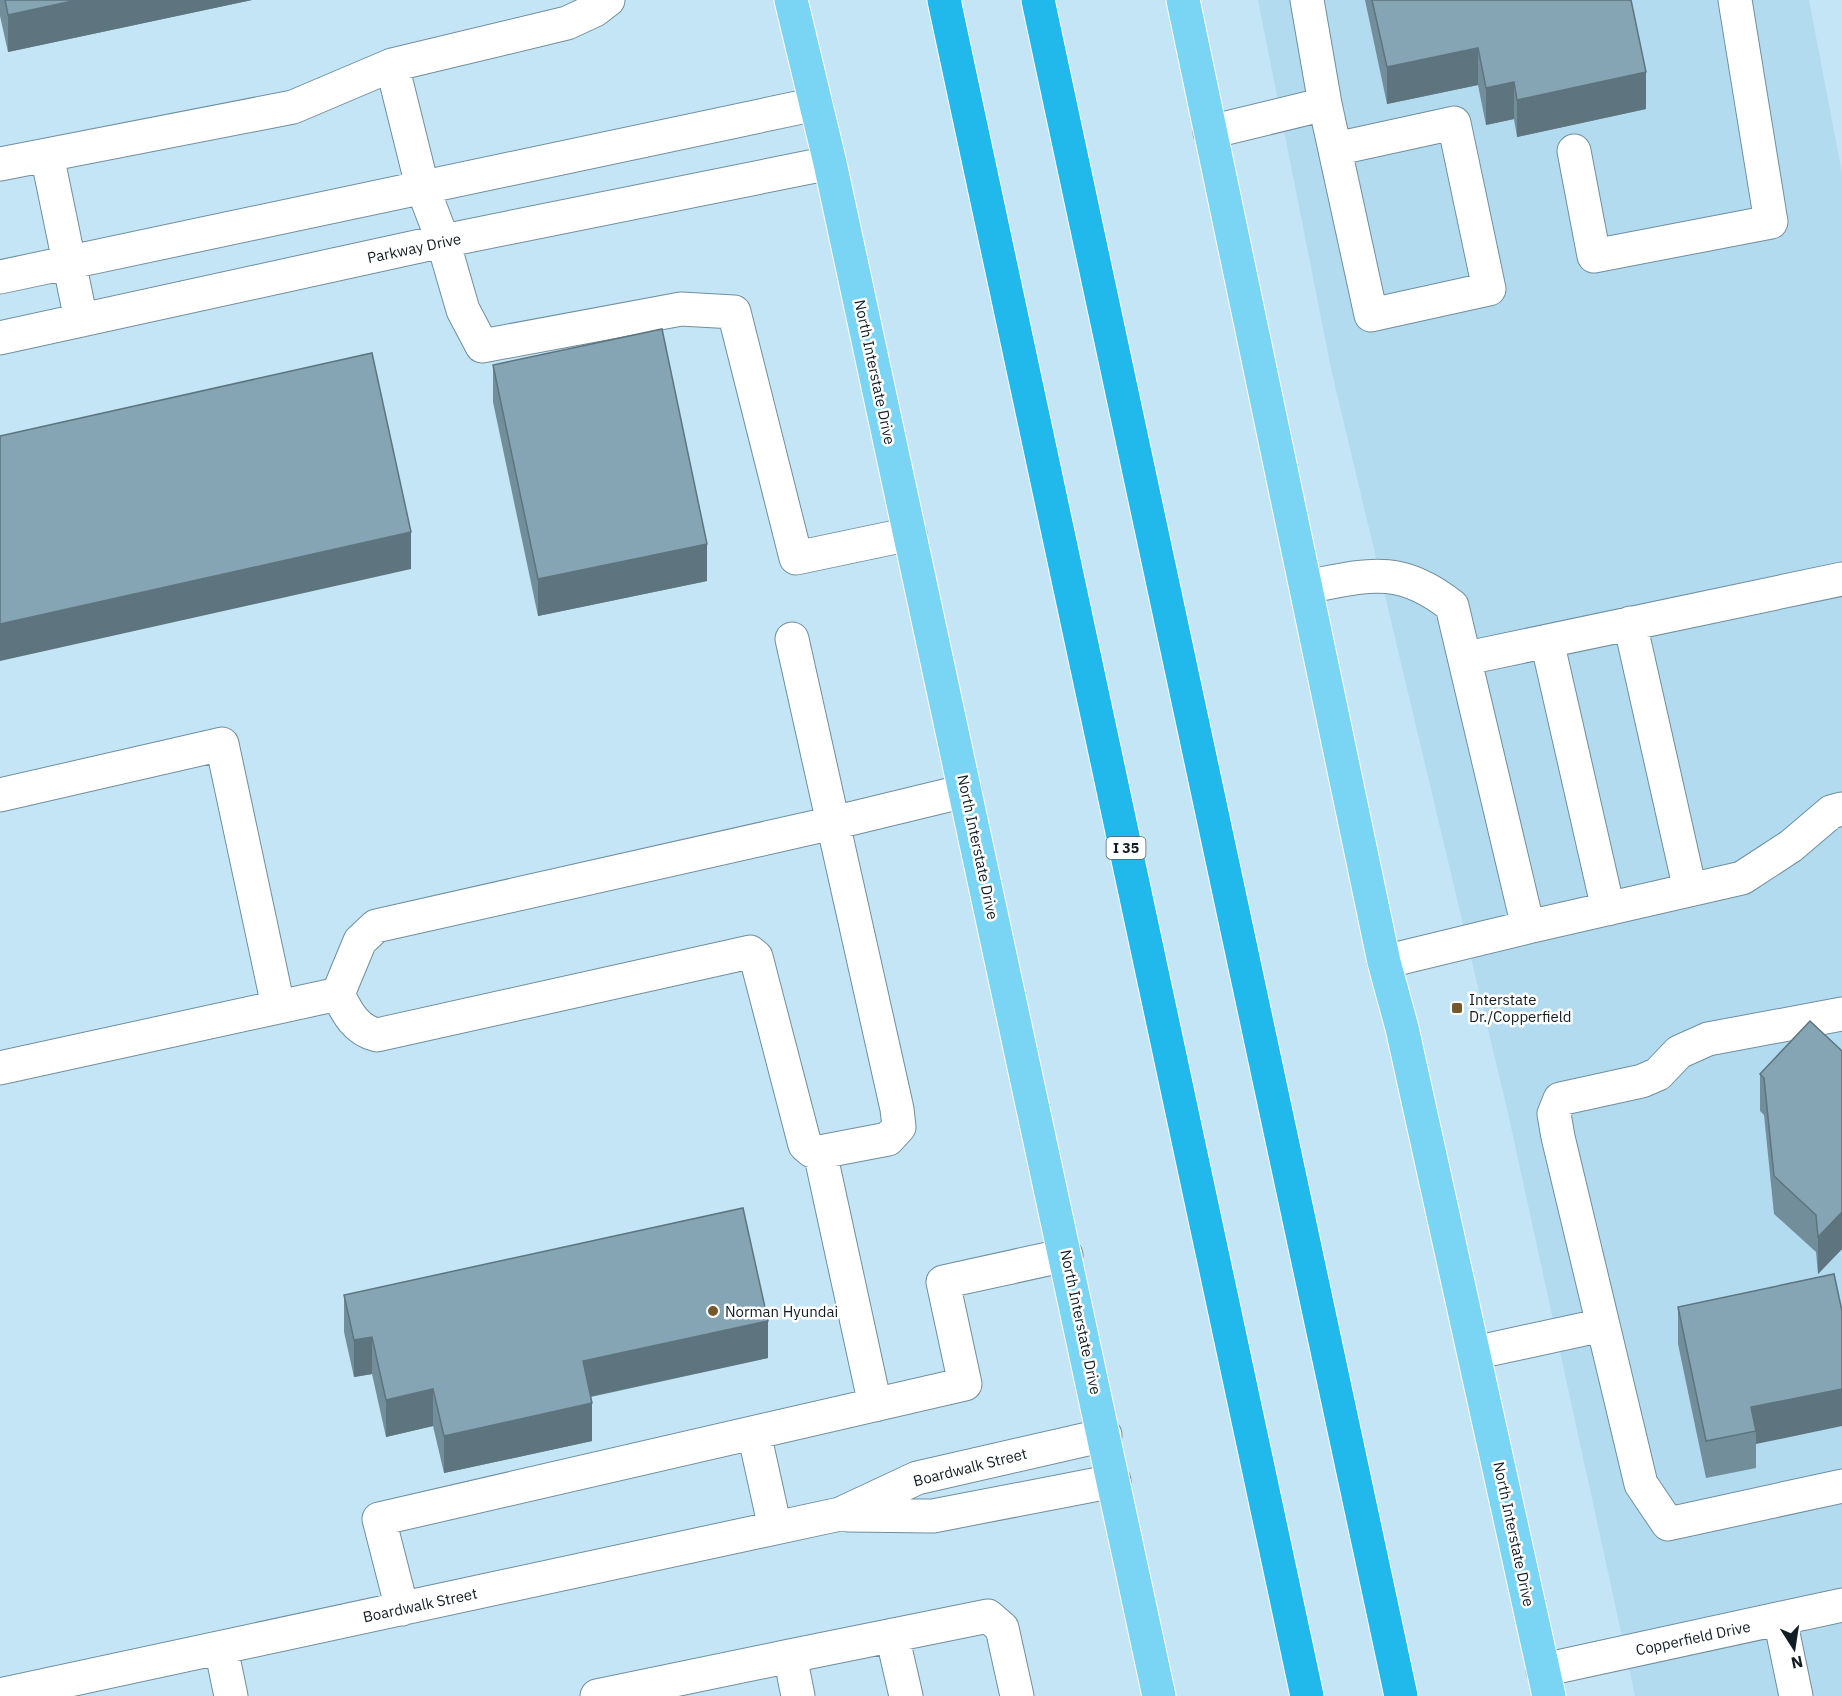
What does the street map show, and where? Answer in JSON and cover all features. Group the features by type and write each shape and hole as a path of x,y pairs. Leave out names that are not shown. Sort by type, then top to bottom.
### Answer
{"highway":[{"name":"I 35","path":"944,0 1307,1696"},
{"path":"1038,0 1401,1696"}],"main road":[{"name":"North Interstate Drive","path":"791,0 830,163 1105,1435 1159,1696"},
{"name":"North Interstate Drive","path":"1183,0 1384,962 1474,1353 1546,1683"}],"street":[{"path":"0,164 293,108 392,65 567,23 596,10 608,0"},
{"path":"1307,0 1325,104 1371,315 1489,289 1454,123 1335,149"},
{"path":"1574,151 1593,256 1771,222 1736,0"},
{"path":"392,65 422,186 443,241 463,310 482,346 681,309 734,312 796,558 910,534"},
{"path":"0,277 816,104"},
{"path":"1210,132 1325,104"},
{"path":"46,155 81,320"},
{"name":"Parkway Drive","path":"0,338 443,241 830,163"},
{"path":"1306,587 1357,577 1388,576 1428,587 1452,606 1467,658 1528,927"},
{"path":"1467,658 1842,579"},
{"path":"1630,623 1690,890"},
{"path":"338,994 364,1032 377,1035 750,952 756,957 805,1145 812,1151 820,1152 888,1139 899,1127 792,639"},
{"path":"1547,641 1608,909"},
{"path":"0,795 222,744 278,1006"},
{"path":"338,994 360,941 376,926 965,791"},
{"path":"1384,962 1743,878 1791,846 1831,812 1842,809"},
{"path":"0,1068 338,994"},
{"path":"1842,1014 1708,1039 1679,1052 1658,1074 1642,1081 1560,1099 1554,1114 1641,1484 1668,1524 1842,1486"},
{"path":"820,1152 875,1405"},
{"path":"402,1609 379,1519 965,1384 943,1282 1066,1256"},
{"path":"1474,1353 1603,1325"},
{"path":"754,1433 775,1528"},
{"name":"Boardwalk Street","path":"0,1695 840,1514 918,1478 1105,1435"},
{"name":"Boardwalk Street","path":"840,1514 933,1516 1114,1480"},
{"name":"Copperfield Drive","path":"1546,1683 1780,1619 1842,1605"},
{"path":"597,1696 988,1616 1002,1628 1017,1696"},
{"path":"1780,1619 1796,1696"},
{"path":"892,1635 906,1696"},
{"path":"221,1648 231,1696"},
{"path":"790,1656 798,1696"}],"shaded area":[{"path":"1258,0 1809,0 1842,173 1842,1696 1635,1696 1508,1113 1332,373"}],"building":[{"path":"5,0 77,0 8,15"},
{"path":"1372,0 1631,0 1646,72 1517,100 1514,82 1486,88 1478,48 1387,67"},
{"path":"662,329 707,544 538,579 493,365"},
{"path":"372,353 411,532 0,624 0,436"},
{"path":"1810,1021 1842,1051 1842,1212 1818,1237 1816,1215 1774,1176 1764,1078 1760,1074"},
{"path":"743,1208 768,1321 583,1361 592,1403 444,1436 433,1389 386,1400 372,1337 354,1340 344,1295"},
{"path":"1834,1274 1842,1311 1842,1389 1751,1407 1756,1431 1706,1441 1678,1307"}],"place":[{"name":"Interstate Dr./Copperfield","path":"1457,1008"},
{"name":"Norman Hyundai","path":"713,1311"}]}
